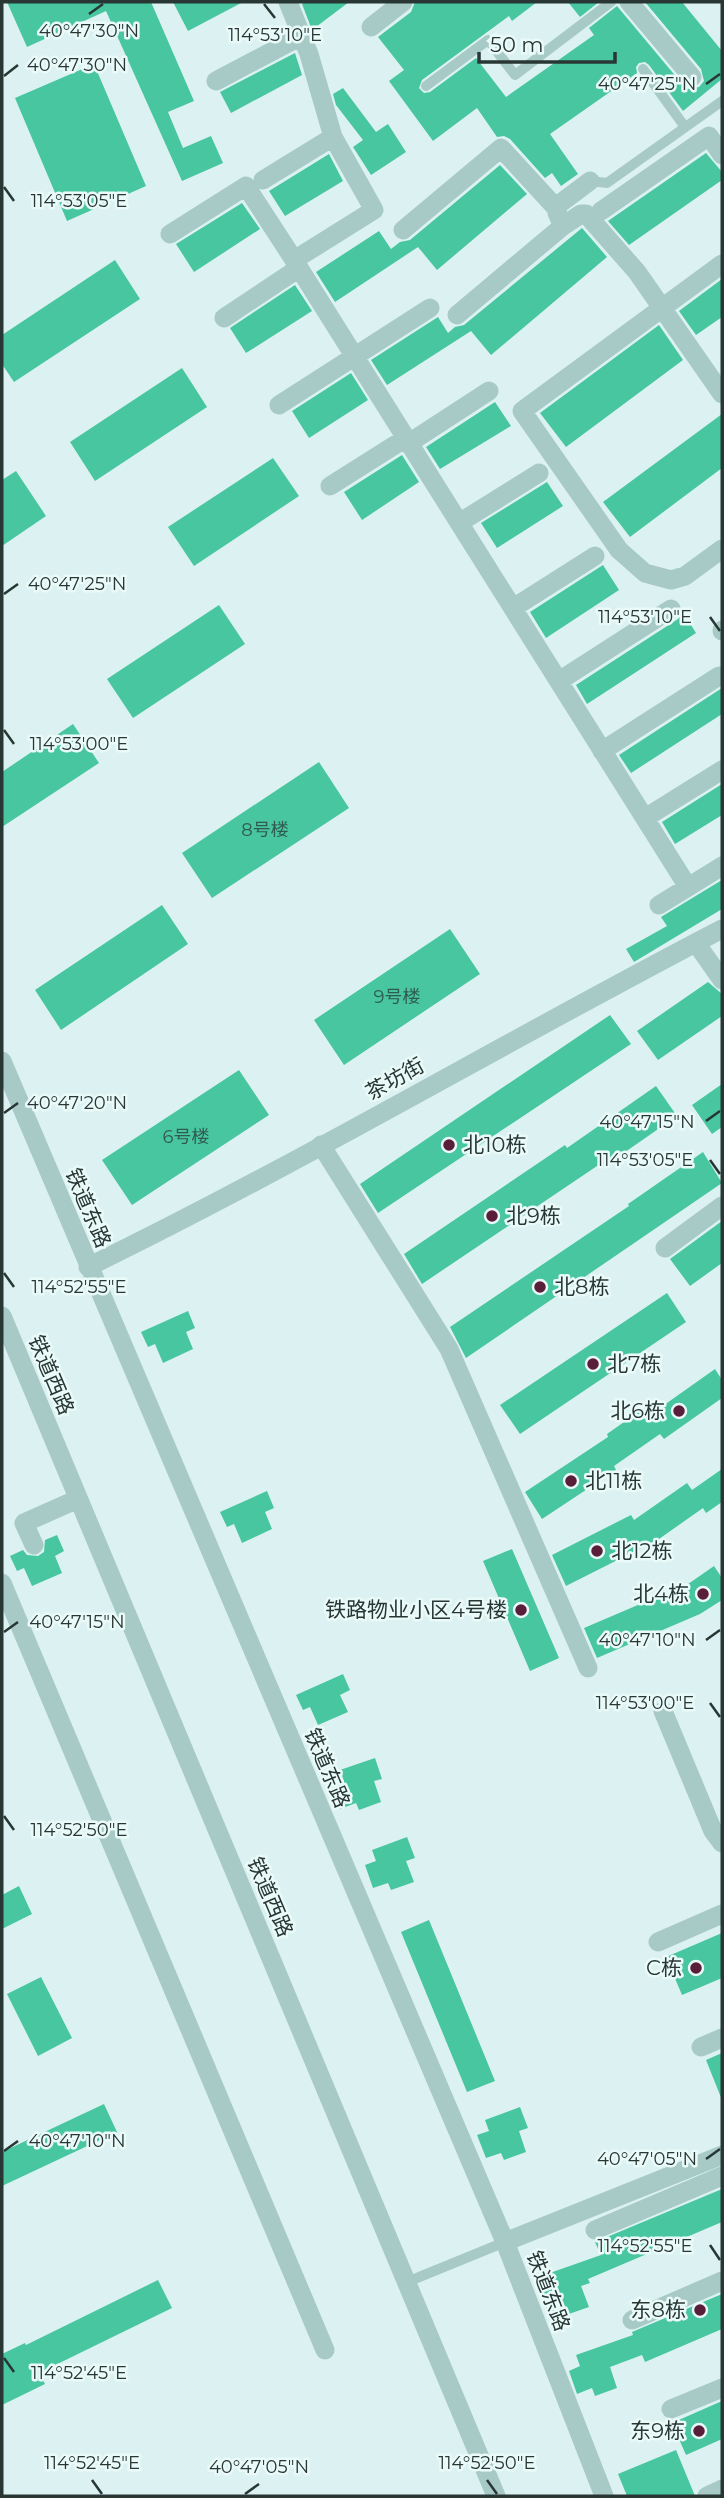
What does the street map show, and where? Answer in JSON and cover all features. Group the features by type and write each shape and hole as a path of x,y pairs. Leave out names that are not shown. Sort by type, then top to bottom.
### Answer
{"street":[{"path":"224,317 374,210 333,137 309,54 288,2"},
{"path":"371,27 404,2"},
{"path":"629,2 692,77"},
{"path":"216,81 301,36"},
{"path":"601,211 709,136 722,155"},
{"path":"263,180 333,137"},
{"path":"403,230 501,148 560,217"},
{"path":"560,217 558,205 590,181"},
{"path":"170,234 246,186 688,887"},
{"path":"457,315 560,217 586,214 637,272 722,394"},
{"path":"722,264 522,411 619,550 645,573 671,580 685,576 722,550"},
{"path":"279,405 430,308"},
{"path":"330,486 489,391"},
{"path":"459,523 539,473"},
{"path":"513,608 595,556"},
{"path":"559,681 671,609"},
{"path":"602,751 719,676"},
{"path":"645,818 722,770"},
{"path":"659,905 722,866"},
{"name":"茶坊街","path":"88,1267 722,929"},
{"path":"696,943 722,980"},
{"name":"铁道东路","path":"2,1061 505,2242 604,2496"},
{"path":"321,1145 449,1349 588,1668"},
{"path":"665,1248 722,1206"},
{"name":"铁道西路","path":"2,1317 496,2496"},
{"path":"34,1545 24,1523 78,1499"},
{"path":"2,1583 325,2350"},
{"path":"663,1711 713,1831 722,1843"},
{"path":"658,1941 722,1914"},
{"path":"701,2047 722,2038"},
{"path":"505,2242 722,2155"},
{"path":"595,2230 722,2176"},
{"path":"632,2320 722,2281"},
{"path":"671,2409 722,2388"},
{"path":"707,2496 722,2489"}],"lane":[{"path":"426,86 488,40 515,75 611,2"},
{"path":"643,69 685,127"},
{"path":"590,181 607,183 722,102"},
{"path":"407,2282 505,2242"}],"building":[{"path":"7,2 151,2 194,101 168,112 183,148 211,136 223,163 182,181 106,11 27,47"},
{"path":"173,2 243,2 188,31"},
{"path":"349,2 312,30 302,4"},
{"path":"415,2 537,2 512,21 509,16 422,80 419,88 424,93 430,92 476,58 506,97 594,35 589,28 617,6 683,85 688,89 699,87 704,81 701,69 645,2 682,2 722,51 722,79 683,111 649,65 645,62 639,63 636,67 637,73 550,134 578,174 561,186 552,173 545,178 510,139 497,137 477,108 433,141 389,81 404,70 378,37 411,12"},
{"path":"568,2 599,2 580,17"},
{"path":"295,53 302,75 231,113 220,92"},
{"path":"94,64 146,186 67,221 15,98"},
{"path":"343,88 376,132 388,124 406,152 371,175 353,147 363,140 336,105 333,94"},
{"path":"706,153 722,172 722,180 629,245 608,221"},
{"path":"329,154 343,181 285,216 269,191"},
{"path":"500,165 527,194 437,270 418,247 335,302 316,272 379,231 391,249 400,242 410,240"},
{"path":"242,203 260,229 194,272 176,244"},
{"path":"582,228 607,257 491,355 471,331 387,385 371,360 438,317 448,333 455,327 464,325"},
{"path":"115,260 140,299 14,382 2,364 2,335"},
{"path":"722,279 722,317 696,335 679,311"},
{"path":"295,285 312,311 246,353 230,328"},
{"path":"659,325 683,360 566,447 540,413"},
{"path":"182,368 207,407 95,481 70,442"},
{"path":"351,373 368,400 309,438 292,411"},
{"path":"495,402 511,426 440,469 426,447"},
{"path":"722,414 722,468 630,537 603,502"},
{"path":"402,455 419,482 362,520 344,492"},
{"path":"273,458 299,496 194,566 168,527"},
{"path":"16,471 46,516 2,546 2,480"},
{"path":"547,482 563,506 497,548 481,523"},
{"path":"603,565 619,590 546,638 530,612"},
{"path":"219,605 245,644 133,718 107,679"},
{"path":"683,612 696,633 587,704 576,685 678,619"},
{"path":"722,688 722,714 631,773 619,755"},
{"path":"73,724 99,763 2,827 2,772"},
{"path":"319,762 349,808 212,898 182,853"},
{"path":"722,784 722,815 675,844 662,822"},
{"path":"722,880 722,909 634,962 626,949 667,926 661,917"},
{"path":"162,905 188,944 61,1030 35,990"},
{"path":"450,929 480,974 344,1065 314,1020"},
{"path":"708,982 722,994 722,1016 658,1060 637,1031"},
{"name":"北10栋","path":"610,1015 631,1044 378,1213 360,1184"},
{"path":"239,1070 269,1115 132,1205 102,1160"},
{"path":"722,1084 722,1127 712,1134 692,1105"},
{"name":"北9栋","path":"656,1086 677,1116 602,1168 600,1164 422,1284 404,1254 565,1145 567,1148"},
{"name":"北8栋","path":"703,1152 722,1183 466,1358 450,1327 629,1206 628,1204"},
{"path":"722,1221 722,1263 690,1286 670,1259"},
{"name":"北7栋","path":"667,1293 686,1322 520,1434 500,1405"},
{"path":"188,1311 195,1328 186,1332 193,1349 163,1363 155,1344 148,1347 141,1332"},
{"path":"715,1369 722,1380 722,1398 664,1439 660,1434 614,1466 616,1470 542,1519 525,1492 608,1437 607,1434 644,1408 650,1415"},
{"path":"722,1469 722,1502 706,1513 703,1508 659,1539 566,1586 552,1555 631,1515 634,1520 687,1483 692,1490"},
{"path":"267,1491 274,1508 265,1512 272,1529 242,1543 234,1524 227,1527 220,1512"},
{"path":"57,1535 64,1551 55,1556 62,1573 32,1586 24,1568 17,1571 10,1556 23,1550 27,1555 38,1556 44,1552 45,1540"},
{"name":"铁路物业小区4号楼","path":"512,1549 559,1658 530,1671 483,1561"},
{"path":"714,1566 722,1578 722,1600 700,1614 597,1658 584,1628 666,1593 668,1598"},
{"path":"343,1674 350,1690 340,1695 348,1712 318,1725 310,1707 303,1710 296,1695"},
{"path":"375,1758 382,1779 374,1781 381,1802 359,1810 356,1803 340,1809 332,1785 344,1781 340,1770"},
{"path":"407,1837 415,1858 406,1861 414,1882 391,1890 388,1883 373,1888 365,1865 376,1861 372,1850"},
{"path":"19,1886 32,1914 2,1929 2,1895"},
{"path":"429,1920 495,2081 467,2092 401,1932"},
{"name":"C栋","path":"722,1933 722,1978 682,1995 666,1957"},
{"path":"41,1977 72,2038 38,2056 7,1994"},
{"path":"722,2053 722,2100 706,2060"},
{"path":"104,2104 117,2132 2,2186 2,2152"},
{"path":"520,2107 528,2128 519,2131 526,2152 504,2160 501,2153 486,2158 477,2135 489,2131 485,2120"},
{"path":"722,2189 722,2222 588,2279 590,2283 581,2286 589,2307 566,2315 563,2307 548,2313 540,2290 551,2285 547,2274 601,2255 595,2242"},
{"path":"158,2280 172,2308 39,2373 45,2384 2,2405 2,2354 25,2343 26,2345"},
{"path":"722,2294 722,2329 645,2362 642,2355 610,2367 617,2388 595,2396 592,2388 577,2394 569,2371 580,2366 576,2355 633,2335 632,2332"},
{"name":"东9栋","path":"722,2401 722,2439 686,2455 672,2423"},
{"path":"676,2450 695,2496 627,2496 618,2474"}],"place":[{"name":"北10栋","path":"449,1145"},
{"name":"北9栋","path":"492,1216"},
{"name":"北8栋","path":"540,1287"},
{"name":"北7栋","path":"593,1364"},
{"name":"北6栋","path":"679,1411"},
{"name":"北11栋","path":"571,1481"},
{"name":"北12栋","path":"597,1551"},
{"name":"北4栋","path":"703,1594"},
{"name":"铁路物业小区4号楼","path":"521,1610"},
{"name":"C栋","path":"696,1968"},
{"name":"东8栋","path":"700,2310"},
{"name":"东9栋","path":"699,2431"}]}
